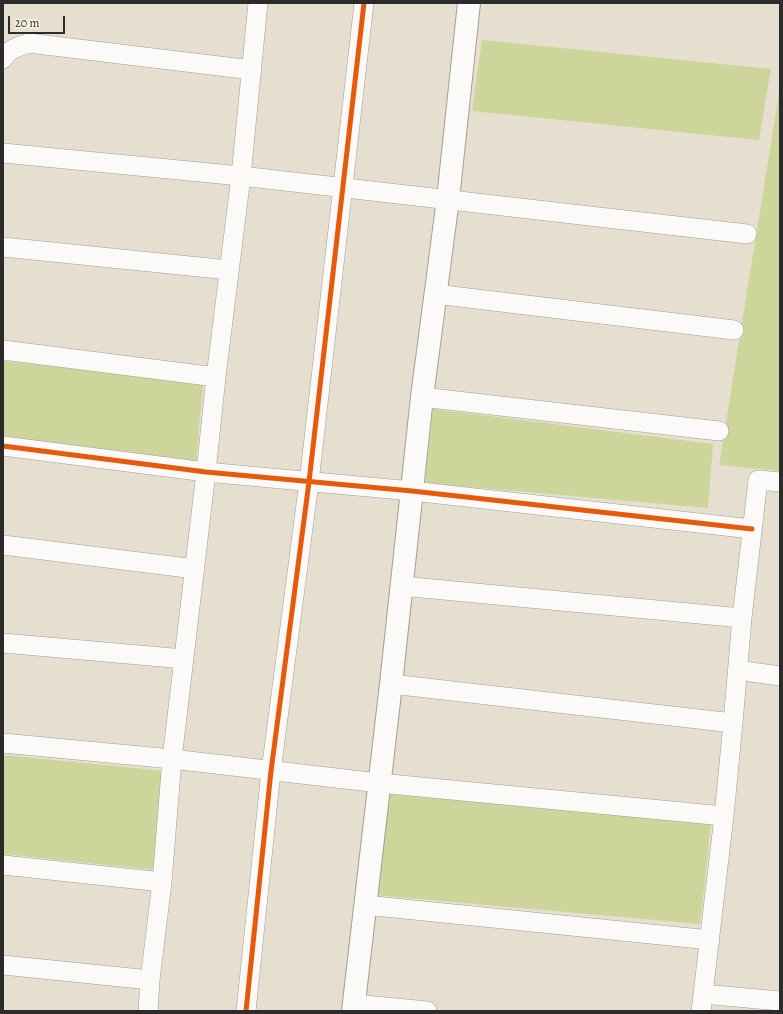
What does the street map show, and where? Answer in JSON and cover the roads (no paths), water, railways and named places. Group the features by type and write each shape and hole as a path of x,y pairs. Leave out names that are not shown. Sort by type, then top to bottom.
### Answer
{"street":[{"path":"148,1011 150,980 162,882 172,760 216,377 241,176 258,3"},
{"path":"246,1011 271,771 309,482 364,3"},
{"path":"427,1011 353,1008 391,684 422,397 448,199 469,3"},
{"path":"3,59 4,56 16,47 29,43 252,70"},
{"path":"3,153 344,187 746,234"},
{"path":"3,247 229,270"},
{"path":"435,294 734,330"},
{"path":"3,350 216,377"},
{"path":"422,397 719,431"},
{"path":"3,446 206,472 412,492 752,529"},
{"path":"780,482 758,480 742,618 724,816 702,1002 780,1001"},
{"path":"3,545 195,569"},
{"path":"401,586 742,618"},
{"path":"3,642 184,660"},
{"path":"737,670 780,676"},
{"path":"391,684 733,723"},
{"path":"3,743 379,783 724,816"},
{"path":"3,865 162,882"},
{"path":"365,905 710,940"},
{"path":"3,965 150,980"}]}
